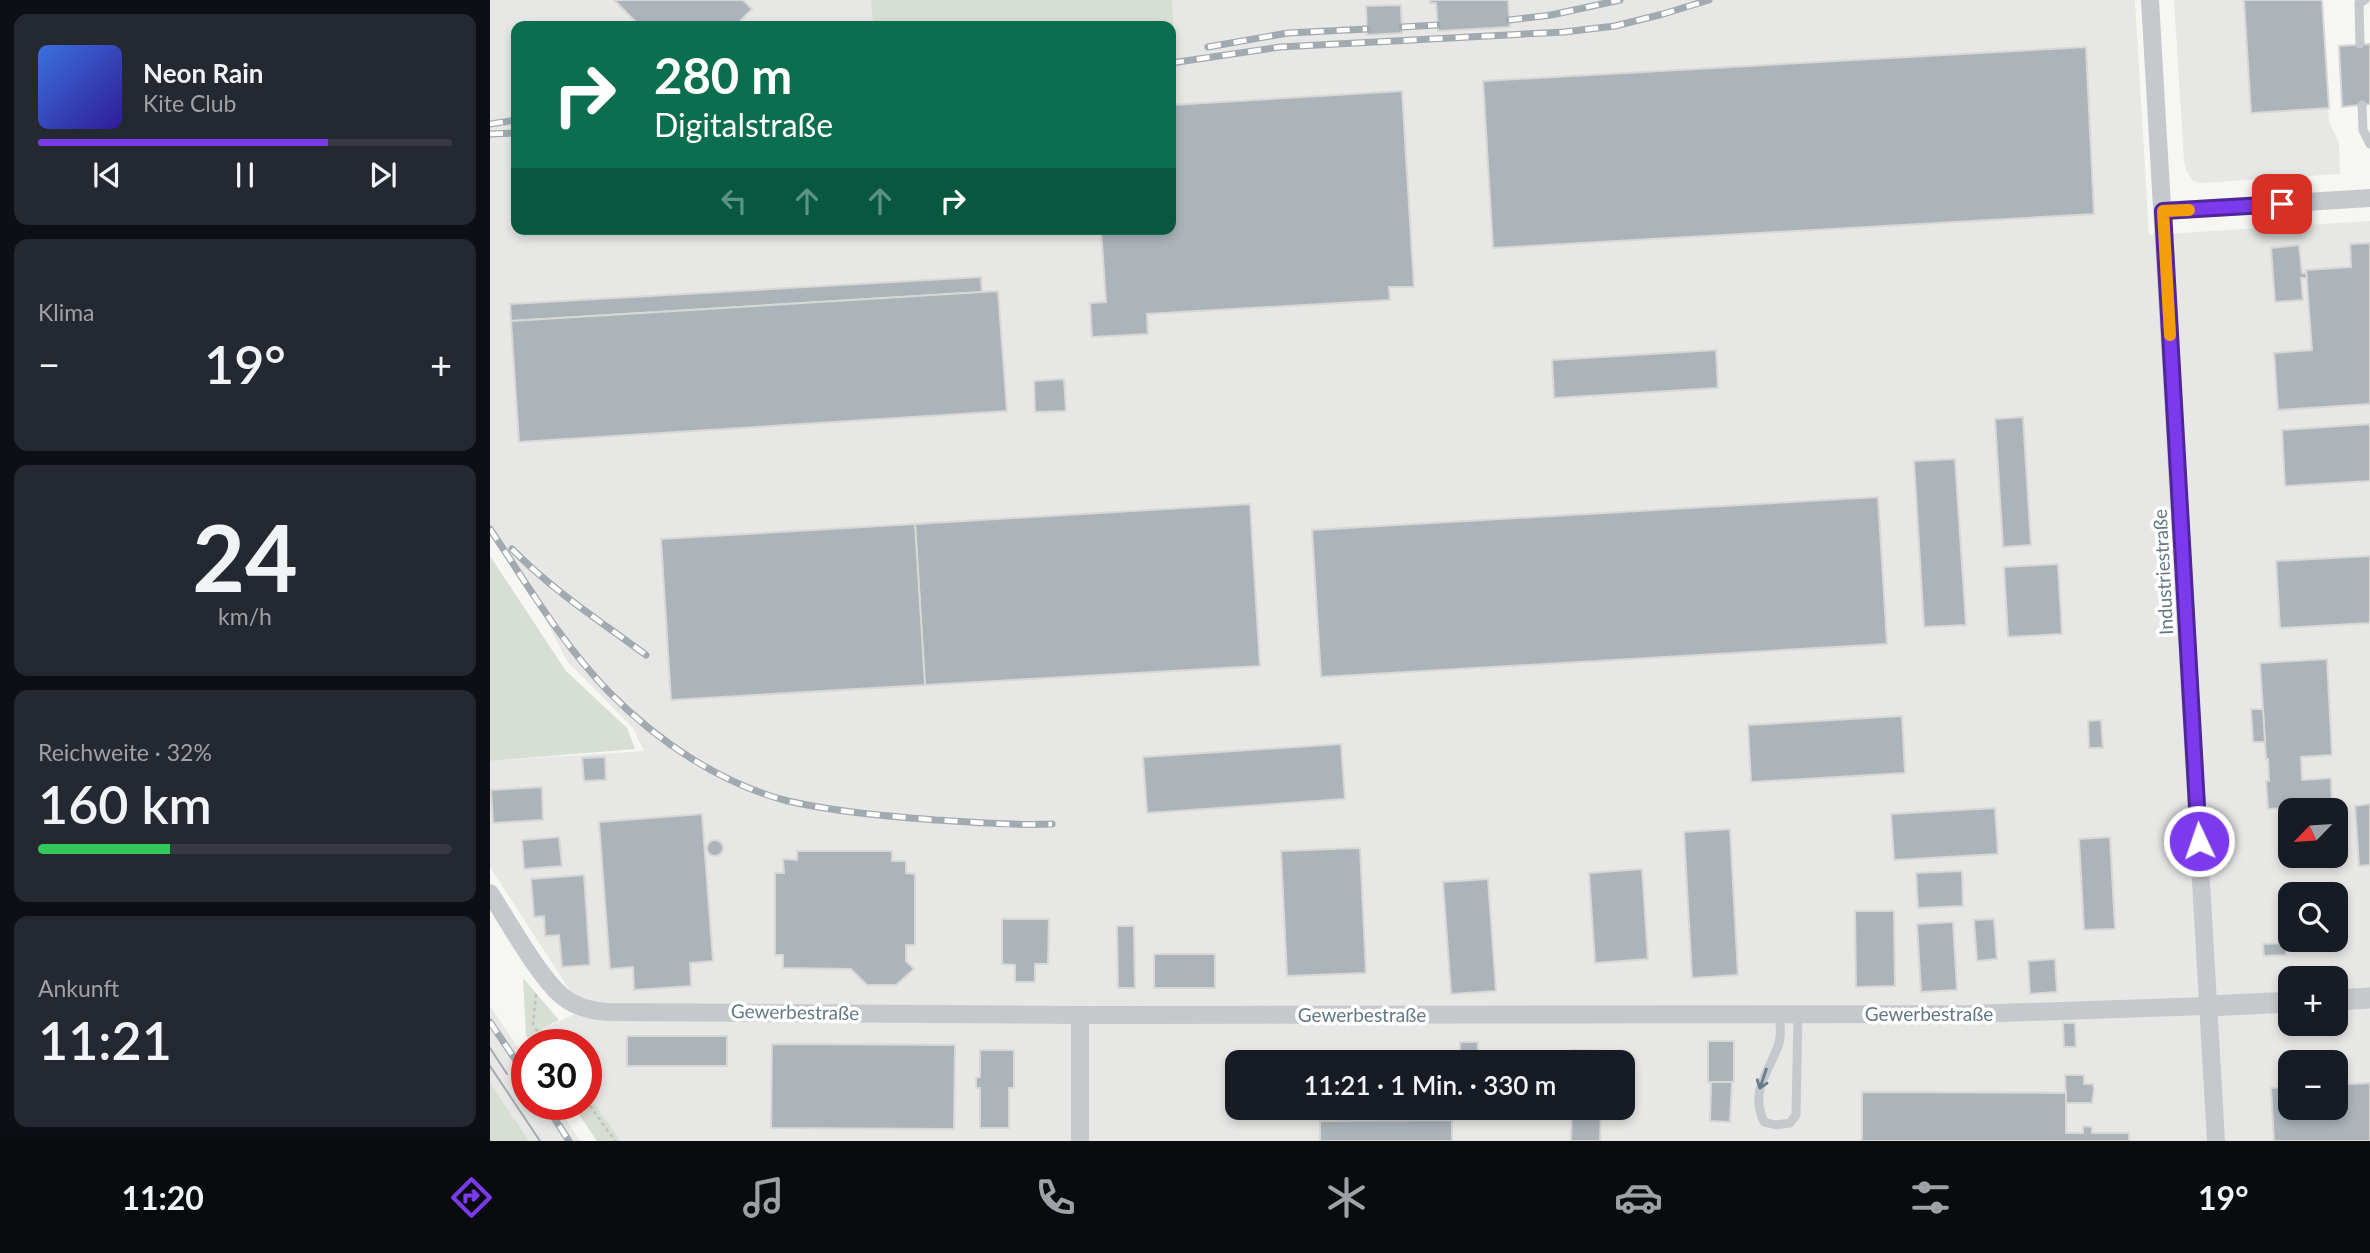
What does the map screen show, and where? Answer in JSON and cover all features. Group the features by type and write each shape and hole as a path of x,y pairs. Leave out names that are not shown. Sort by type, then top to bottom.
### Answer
{"street":[{"name":"Industriestraße","path":"2150,0 2216,1141"},
{"path":"2163,211 2370,198"},
{"name":"Gewerbestraße","path":"490,893 538,966 561,995 576,1005 595,1011 1080,1016 1981,1014 2278,1003"},
{"path":"2348,1000 2370,999"},
{"path":"1080,1016 1080,1141"}],"lane":[{"path":"2360,44 2359,3 2365,0"},
{"path":"2362,105 2362,130 2370,144"},
{"path":"1779,1015 1780,1041 1760,1085 1759,1110 1764,1122 1776,1125 1790,1123 1796,1115 1798,1014"}],"path":[{"path":"536,1029 533,1025 538,966"},
{"path":"600,1120 615,1141"}],"shaded area":[{"path":"490,0 871,0 873,21 511,21 511,235 1176,235 1176,21 1173,21 1172,0 2135,0 2149,235 2370,221 2370,1141 621,1141 602,1114 602,1029 541,1029 583,1011 490,867 490,761 644,751 633,728 567,661 534,597 490,535"},
{"path":"871,0 1172,0 1173,21 873,21"},
{"path":"2174,0 2322,0 2329,122 2339,142 2340,174 2201,183 2193,181 2184,161"},
{"path":"490,556 566,671 627,728 635,749 490,761"},
{"path":"523,978 559,1020 541,1029 526,1029"},
{"path":"490,1006 511,1037 511,1120 566,1120 580,1141 521,1141 490,1094"},
{"path":"490,1083 511,1114 511,1120 515,1120 529,1141 490,1141"},
{"path":"602,1114 621,1141 597,1141 583,1120 602,1120"}],"building":[{"path":"614,0 743,0 752,9 740,21 635,21"},
{"path":"1430,0 1508,0 1510,27 1438,31 1436,3 1430,3"},
{"path":"2244,0 2322,0 2329,108 2251,113"},
{"path":"1401,5 1402,33 1367,35 1366,6"},
{"path":"2370,44 2370,104 2342,107 2339,46"},
{"path":"2086,47 2094,214 1493,248 1483,81"},
{"path":"1402,91 1414,287 1389,287 1390,300 1147,314 1148,334 1092,337 1090,303 1106,302 1101,235 1176,235 1176,105"},
{"path":"2370,243 2370,404 2278,410 2274,353 2312,350 2306,270 2351,267 2350,244"},
{"path":"2299,245 2302,273 2306,273 2307,278 2301,278 2303,300 2275,302 2271,248"},
{"path":"981,277 982,292 511,321 510,304"},
{"path":"998,291 1007,411 519,442 511,321"},
{"path":"1716,350 1718,388 1554,398 1552,360"},
{"path":"1064,379 1066,411 1035,412 1034,381"},
{"path":"2023,417 2031,545 2003,547 1995,419"},
{"path":"2370,424 2370,481 2285,486 2282,430"},
{"path":"1955,459 1966,625 1924,627 1914,461"},
{"path":"1878,497 1887,644 1321,677 1312,530"},
{"path":"1250,504 1260,666 925,685 915,524"},
{"path":"915,524 925,685 671,700 661,539"},
{"path":"2370,556 2370,623 2280,628 2276,561"},
{"path":"2058,564 2062,634 2008,637 2004,567"},
{"path":"2327,659 2332,755 2301,757 2302,780 2331,778 2332,798 2278,798 2278,808 2268,809 2268,759 2260,663"},
{"path":"2251,709 2263,709 2265,742 2253,742"},
{"path":"1902,716 1905,773 1751,782 1748,725"},
{"path":"2101,720 2103,748 2089,748 2088,721"},
{"path":"1341,744 1345,799 1147,813 1143,757"},
{"path":"605,757 606,780 584,781 582,758"},
{"path":"542,787 543,820 493,823 491,790"},
{"path":"2370,804 2370,865 2359,866 2355,806"},
{"path":"1995,808 1998,854 1894,860 1891,814"},
{"path":"702,814 713,961 690,963 691,986 634,990 633,967 610,969 599,822"},
{"path":"1730,829 1738,975 1692,978 1684,832"},
{"path":"559,837 562,866 524,869 522,840"},
{"path":"2110,837 2115,929 2084,930 2079,839"},
{"path":"712,840 718,840 723,848 721,854 712,856 707,851 707,845"},
{"path":"1360,848 1366,973 1287,976 1281,851"},
{"path":"797,851 892,851 892,861 906,861 906,873 915,874 915,945 906,945 906,961 914,969 896,985 867,985 851,969 783,968 783,955 775,955 775,873 784,873 783,859 797,860"},
{"path":"1642,869 1648,959 1595,963 1589,873"},
{"path":"1962,871 1963,906 1918,908 1916,873"},
{"path":"584,875 590,965 562,967 559,935 545,936 544,916 534,917 531,879"},
{"path":"1488,879 1496,991 1451,994 1443,882"},
{"path":"1855,911 1894,911 1895,986 1856,987"},
{"path":"1002,919 1049,919 1048,964 1035,964 1035,982 1015,982 1015,965 1002,964"},
{"path":"1994,919 1997,959 1977,961 1974,920"},
{"path":"1953,922 1957,990 1921,992 1917,924"},
{"path":"1117,926 1134,926 1135,988 1118,988"},
{"path":"2278,943 2278,952 2286,952 2286,955 2264,956 2263,944"},
{"path":"1154,954 1215,954 1215,988 1154,988"},
{"path":"2055,959 2057,992 2030,994 2028,961"},
{"path":"2063,1023 2075,1023 2076,1047 2064,1047"},
{"path":"627,1036 727,1036 727,1066 627,1066"},
{"path":"1708,1041 1734,1041 1734,1082 1708,1082"},
{"path":"1460,1042 1478,1042 1478,1050 1460,1050"},
{"path":"772,1044 955,1045 954,1129 771,1128"},
{"path":"980,1050 1014,1050 1014,1088 1009,1088 1009,1128 980,1128 980,1088 976,1088 976,1078 980,1077"},
{"path":"2065,1075 2084,1075 2084,1084 2093,1084 2092,1103 2066,1103"},
{"path":"1711,1082 1732,1082 1730,1122 1710,1121"},
{"path":"2370,1083 2370,1141 2274,1141 2271,1088 2278,1088 2278,1120 2348,1120 2348,1084"},
{"path":"1862,1092 2066,1093 2066,1133 2083,1133 2083,1126 2092,1127 2092,1133 2129,1133 2129,1141 1862,1141"},
{"path":"1452,1120 1452,1141 1320,1141 1320,1121"},
{"path":"1572,1120 1601,1120 1600,1141 1571,1141"}],"tram line":[{"path":"490,1048 507,1074"},
{"path":"490,1066 540,1141"}],"railway":[{"path":"1509,20 1551,15 1620,0"},
{"path":"1176,62 1280,47 1564,32 1615,26 1709,0"},
{"path":"1402,27 1437,25"},
{"path":"1208,47 1288,33 1367,29"},
{"path":"490,124 511,121"},
{"path":"490,134 511,133"},
{"path":"490,529 560,634 609,692 669,744 715,772 763,793 824,808 936,820 1052,824"},
{"path":"512,549 560,592 646,655"},
{"path":"490,1022 511,1053"},
{"path":"555,1120 569,1141"}],"slow traffic":[{"path":"2170,335 2163,211 2189,210"}],"route":[{"path":"2199,841 2163,211 2282,204"}]}
